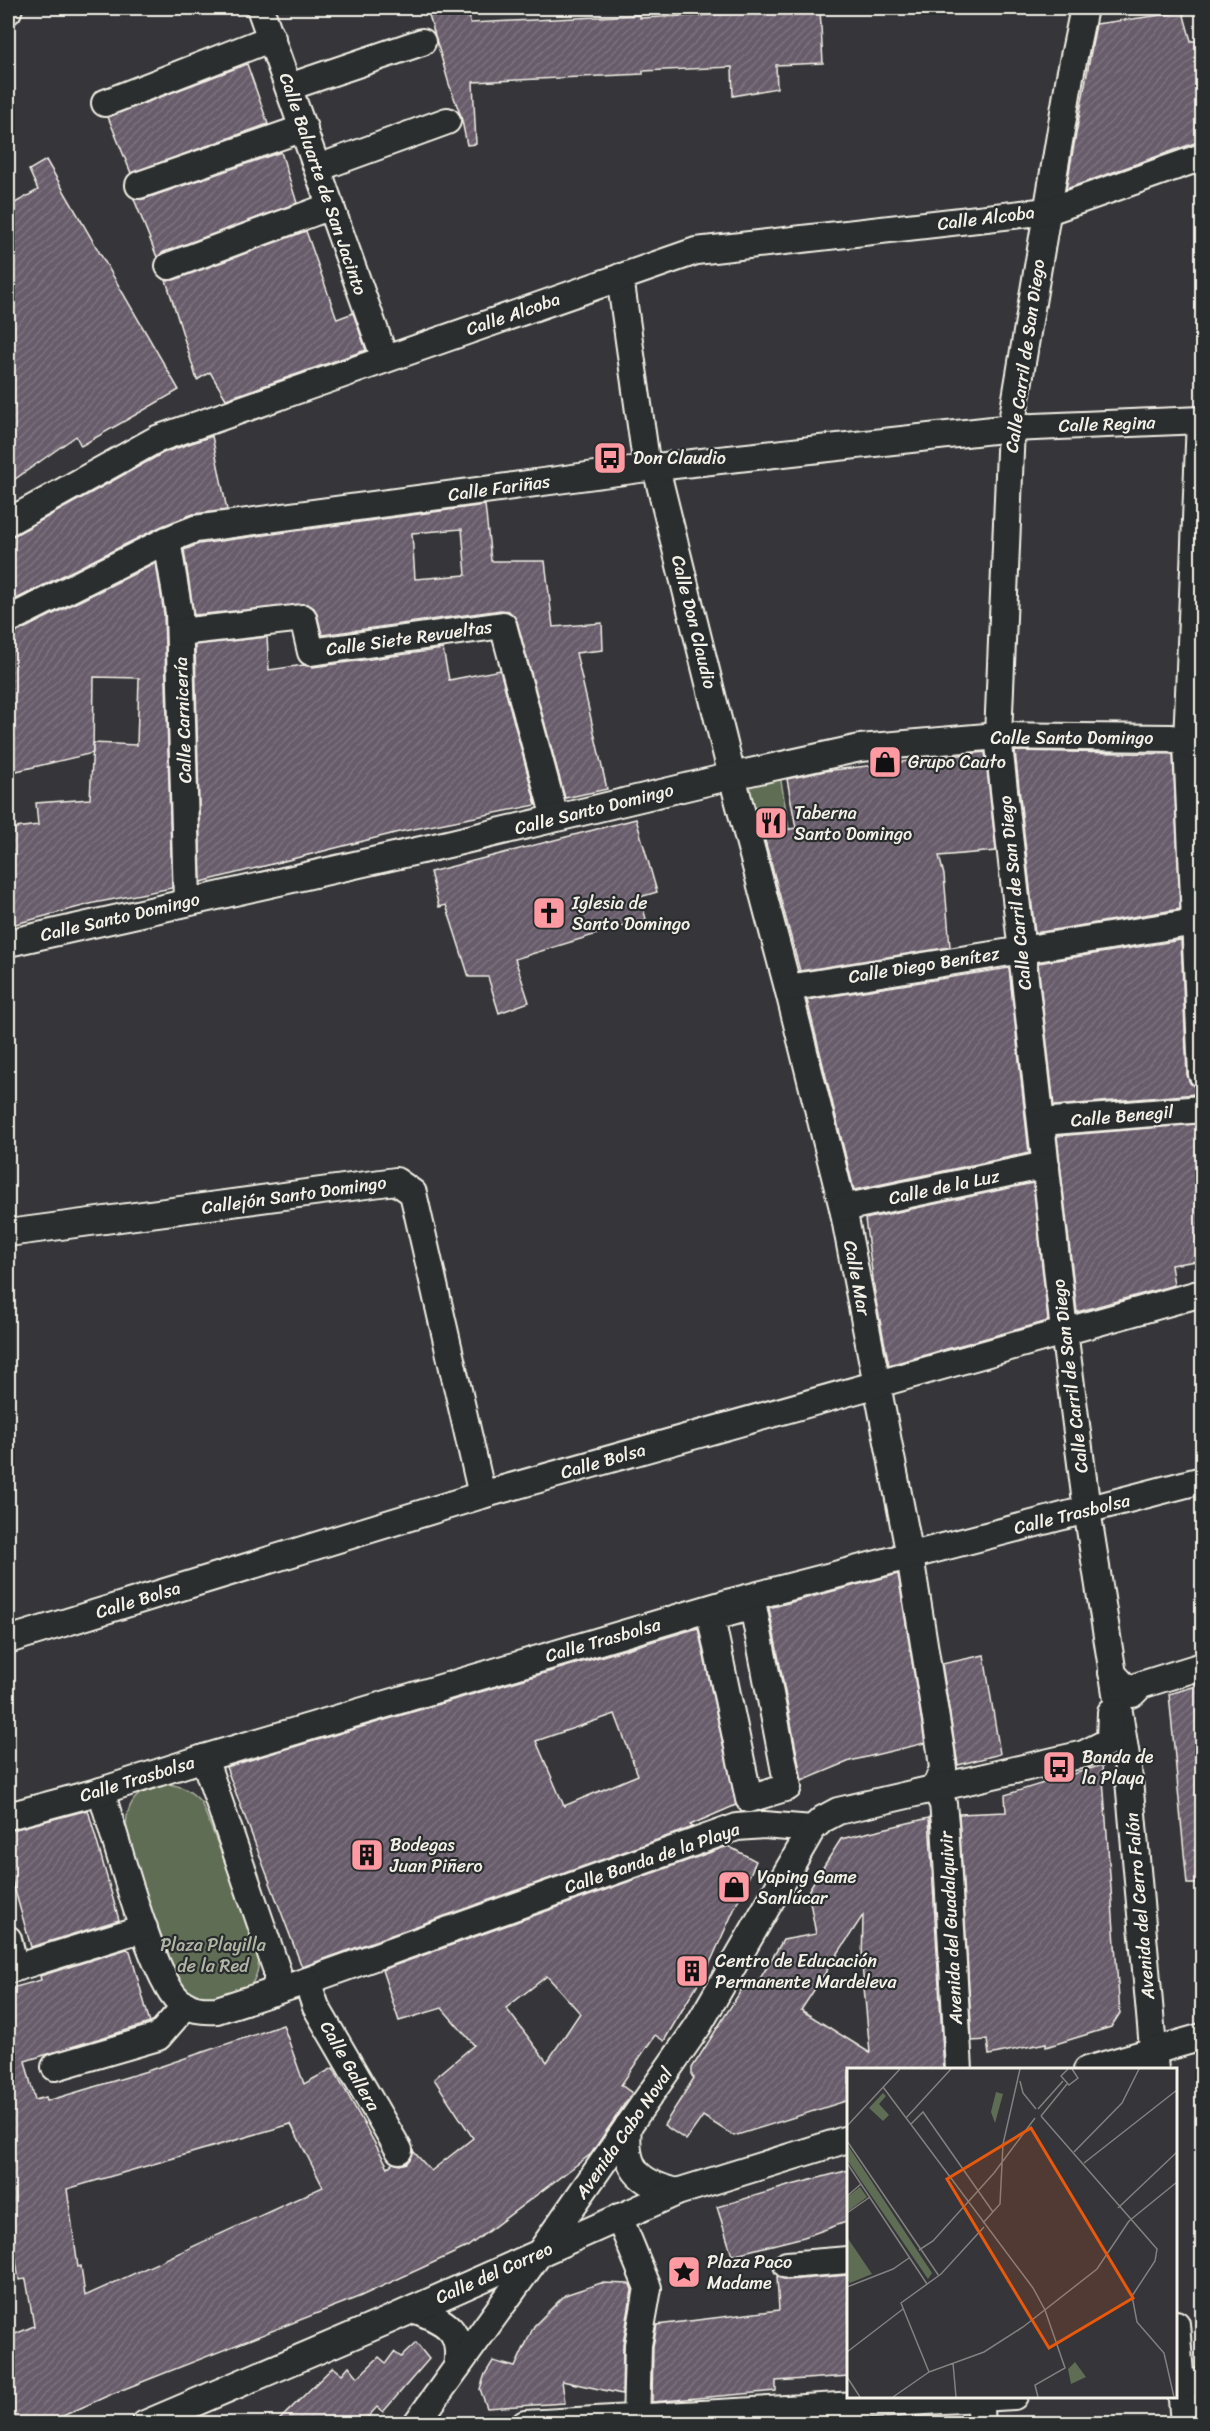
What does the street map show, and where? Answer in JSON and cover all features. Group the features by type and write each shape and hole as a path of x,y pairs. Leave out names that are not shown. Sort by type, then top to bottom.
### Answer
{"street":[{"name":"Calle Baluarte de San Jacinto","path":"263,8 385,359"},
{"name":"Calle Carril de San Diego","path":"1083,8 1011,428 998,736 1064,1331 1087,1510 1112,1673"},
{"path":"105,103 272,38"},
{"path":"289,87 422,42"},
{"path":"318,168 447,122"},
{"path":"139,185 304,128"},
{"name":"Calle Alcoba","path":"8,522 157,439 696,251 1048,211 1203,157"},
{"path":"169,266 331,206"},
{"name":"Calle Don Claudio","path":"620,277 652,468 732,776"},
{"path":"1201,420 1195,746 1203,1074"},
{"name":"Calle Regina","path":"1011,428 1201,420"},
{"name":"Calle Fariñas","path":"8,620 167,540 195,529 652,468 1011,428"},
{"name":"Calle Carnicería","path":"167,540 180,613 188,901"},
{"name":"Calle Siete Revueltas","path":"180,632 303,618 310,652 502,625 555,818"},
{"name":"Calle Santo Domingo","path":"8,943 860,748 998,736 1172,738 1195,746"},
{"name":"Calle Mar","path":"732,776 843,1208 910,1556 941,1751 943,1769 935,1788"},
{"name":"Calle Diego Benítez","path":"788,988 1198,921"},
{"name":"Calle Benegil","path":"1041,1122 1203,1109"},
{"name":"Calle de la Luz","path":"843,1208 1046,1165"},
{"name":"Callejón Santo Domingo","path":"8,1233 396,1181 413,1193 482,1496"},
{"name":"Calle Bolsa","path":"8,1640 482,1496 1203,1293"},
{"name":"Calle Trasbolsa","path":"8,1816 101,1791 204,1758 731,1602 1203,1480"},
{"path":"753,1606 788,1787 749,1799 711,1618 753,1606"},
{"path":"1112,1673 1132,1694 1141,1685 1203,1666"},
{"path":"812,1829 823,1819 838,1811 1084,1754 1110,1742 1112,1673"},
{"name":"Avenida del Cerro Falón","path":"1112,1673 1128,1769 1154,2060"},
{"path":"101,1791 144,1928 164,1982 170,1991 186,2005 196,2009 217,2010 273,1992 277,1982 277,1971 204,1758"},
{"name":"Avenida del Guadalquivir","path":"935,1788 943,1804 945,1824 959,2068"},
{"name":"Calle Banda de la Playa","path":"273,1992 736,1827 764,1825 812,1829"},
{"name":"Avenida Cabo Noval","path":"416,2424 541,2252 698,2026 812,1829"},
{"path":"8,1939 11,1969 144,1928"},
{"name":"Calle Gallera","path":"307,1981 316,2007 399,2150"},
{"path":"55,2067 158,2037 186,2005"},
{"path":"1100,2068 1154,2060 1203,2037"},
{"path":"628,2126 626,2147 629,2163 643,2180 657,2187 677,2192"},
{"name":"Calle del Correo","path":"145,2424 414,2309 677,2192 847,2140"},
{"path":"620,2217 648,2288 638,2345 637,2421"},
{"path":"787,2265 847,2260"},
{"path":"414,2309 438,2320 452,2331 460,2350 457,2367"},
{"path":"1177,2330 1186,2384 1184,2424"},
{"path":"525,2424 980,2406 1010,2398"}],"green space":[{"path":"780,775 789,829 754,834 747,782"},
{"name":"Plaza Playilla de la Red","path":"168,1784 186,1790 201,1802 258,1945 258,1970 245,1993 195,2001 169,1973 127,1837 126,1826 130,1807 140,1794 148,1789"}],"building":[{"path":"427,8 469,8 470,23 640,15 640,18 728,14 727,8 759,8 760,12 820,9 823,63 776,65 777,88 733,96 732,67 643,71 643,74 473,82 476,144 467,145 461,116 449,84"},
{"path":"1183,12 1191,41 1203,41 1203,140 1066,189 1096,24"},
{"path":"247,64 268,124 131,173 108,117"},
{"path":"281,152 297,203 164,252 157,257 134,199 144,199"},
{"path":"46,160 179,390 81,446 76,436 8,484 8,207 38,190 29,170"},
{"path":"306,231 337,319 353,313 366,350 226,399 210,372 197,380 166,280 174,280"},
{"path":"212,436 227,510 193,514 162,526 8,603 8,537 163,453"},
{"path":"485,505 491,561 545,561 553,627 602,623 603,650 576,653 607,789 565,798 517,621 509,611 501,610 322,635 317,614 308,604 194,615 184,550 199,544","holes":["462,529 466,575 415,579 412,533"]},
{"path":"156,563 164,614 172,888 94,903 8,926 8,829 38,825 36,803 90,799 92,753 8,773 8,635","holes":["94,677 139,678 137,745 93,743"]},
{"path":"267,637 269,670 304,665 313,667 443,649 449,680 500,670 536,805 399,832 201,882 195,645"},
{"path":"1015,751 1173,754 1180,909 1035,933"},
{"path":"985,752 996,851 939,856 944,875 950,947 800,971 763,833 796,828 787,779 825,771"},
{"name":"Iglesia de Santo Domingo","path":"636,819 657,892 640,897 646,919 515,959 529,1002 499,1013 488,977 469,977 446,905 439,907 430,872"},
{"path":"1181,940 1187,1075 1190,1083 1196,1088 1196,1094 1054,1106 1038,963"},
{"path":"1009,968 1029,1153 854,1190 807,1000"},
{"path":"1197,1124 1203,1214 1203,1260 1171,1265 1174,1285 1077,1312 1057,1136"},
{"path":"1033,1183 1048,1321 889,1365 876,1301 865,1219"},
{"path":"898,1574 925,1743 850,1761 802,1781 769,1608"},
{"path":"698,1628 736,1805 690,1825 693,1827 302,1967 226,1767","holes":["615,1714 638,1775 564,1806 536,1741"]},
{"path":"984,1655 1000,1754 958,1765 942,1664"},
{"path":"1203,1684 1203,1884 1187,1884 1169,1694"},
{"path":"1102,1765 1120,2013 1111,2027 1046,2047 1046,2043 989,2055 987,2040 972,2041 959,1814 1006,1812 1005,1795"},
{"path":"88,1810 119,1920 31,1947 8,1866 8,1831"},
{"path":"929,1818 944,2068 847,2068 847,2101 734,2136 703,2116 686,2140 664,2125 694,2078 692,2068 747,1981 758,1982 783,1940 816,1934 808,1891 841,1839","holes":["863,1915 862,1965 870,2053 801,2010"]},
{"path":"728,1846 756,1861 710,1963 664,2041 655,2035 621,2085 632,2093 591,2154 467,2247 361,2296 114,2393 45,2424 8,2424 8,2337 34,2326 26,2279 19,2280 8,2210 8,1989 41,1980 40,1976 127,1949 130,1951 150,2023 25,2061 35,2100 46,2097 47,2101 147,2071 283,2025 304,2084 333,2068 388,2167 393,2163 400,2165 407,2163 414,2152 431,2171 473,2138 434,2079 474,2045 442,2008 399,2021 382,1970","holes":["547,1976 580,2013 547,2062 506,2008","291,2124 323,2187 85,2296 81,2266 78,2267 67,2189"]},
{"path":"847,2171 847,2222 804,2237 732,2255 717,2207"},
{"path":"847,2275 847,2376 776,2381 776,2391 652,2402 653,2346 657,2325 779,2310 777,2277 788,2280"},
{"path":"601,2283 630,2284 632,2290 623,2344 622,2394 562,2381 565,2403 487,2408 480,2389 493,2361 515,2367 534,2326 565,2295"},
{"path":"416,2343 429,2359 383,2412 377,2407 361,2424 275,2424 333,2367 342,2374 349,2366 358,2377 379,2357 386,2363 394,2352 401,2357"}],"place":[{"name":"Don Claudio","path":"610,458"},
{"name":"Grupo Cauto","path":"885,762"},
{"name":"Taberna Santo Domingo","path":"771,823"},
{"name":"Iglesia de Santo Domingo","path":"549,913"},
{"name":"Banda de la Playa","path":"1059,1767"},
{"name":"Bodegas Juan Piñero","path":"367,1855"},
{"name":"Vaping Game Sanlúcar","path":"734,1887"},
{"name":"Centro de Educación Permanente Mardeleva","path":"692,1971"},
{"name":"Plaza Paco Madame","path":"684,2272"}]}
